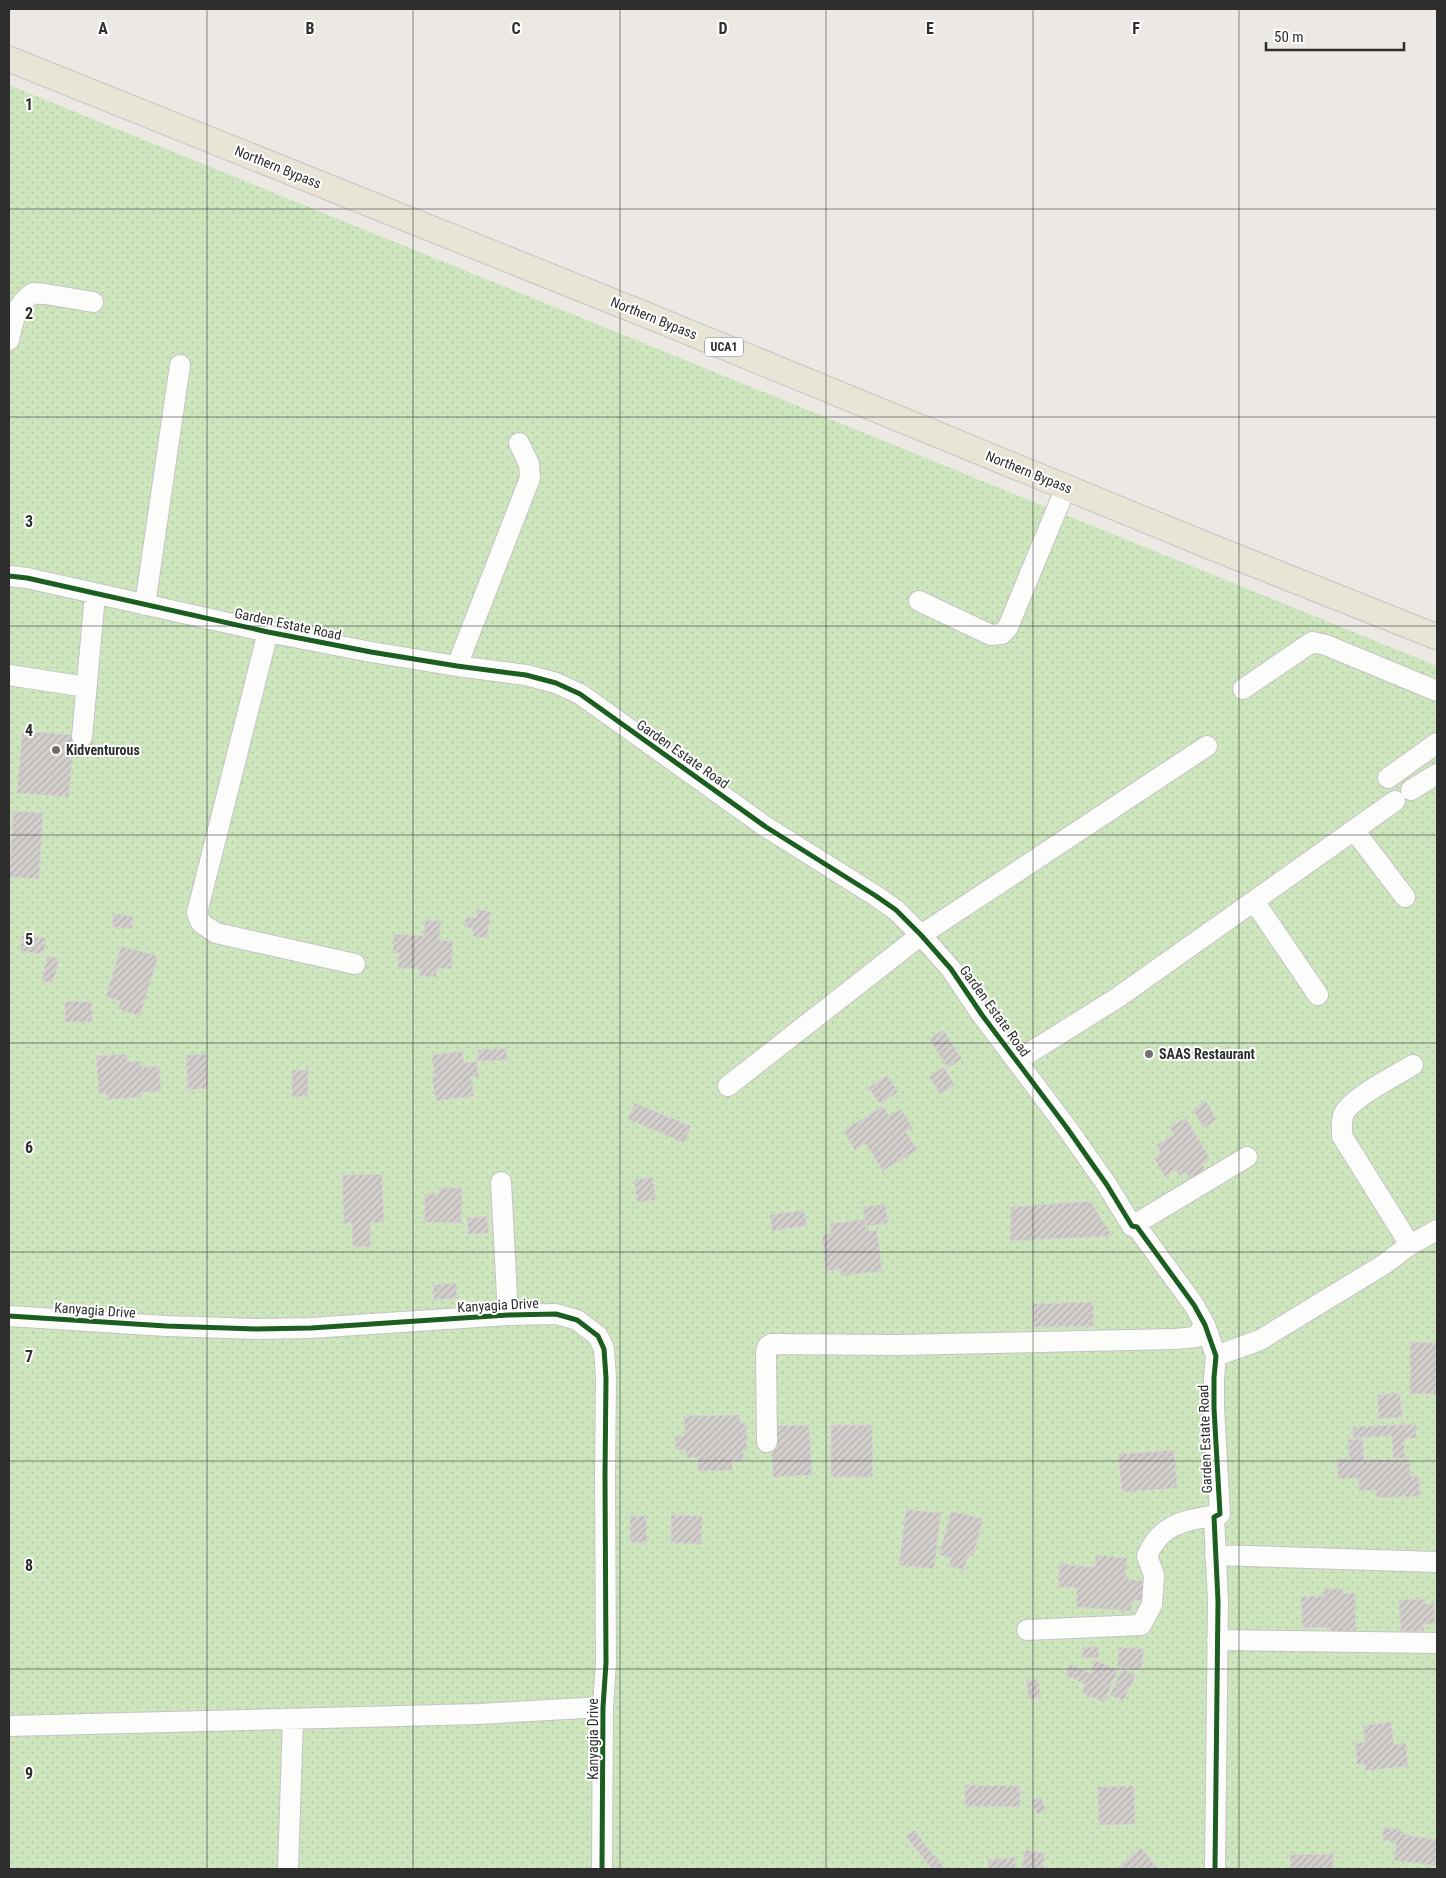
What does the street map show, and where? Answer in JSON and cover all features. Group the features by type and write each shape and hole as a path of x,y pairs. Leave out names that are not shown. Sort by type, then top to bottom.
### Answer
{"main road":[{"name":"Northern Bypass","path":"9,59 649,316 1437,637"}],"street":[{"path":"9,340 13,319 20,304 33,293 93,302"},
{"path":"145,605 180,366"},
{"path":"457,666 530,478 529,464 520,443"},
{"path":"919,600 991,635 1002,634 1008,627 1066,487"},
{"name":"Garden Estate Road","path":"9,576 27,578 268,632 371,652 526,675 556,683 580,694 766,827 876,896 896,910 921,935 951,969 982,1015 1018,1060 1107,1185 1132,1226 1137,1227 1194,1304 1205,1325 1216,1356 1214,1408 1220,1514 1214,1517 1218,1601 1214,1869"},
{"path":"82,737 95,594"},
{"path":"268,632 197,913 201,923 216,933 355,964"},
{"path":"1243,689 1312,642 1326,645 1437,691"},
{"path":"9,675 86,687"},
{"path":"1388,778 1437,743"},
{"path":"728,1086 921,935 1206,746"},
{"path":"1018,1060 1117,998 1354,830 1437,774"},
{"path":"1354,830 1405,898"},
{"path":"1254,901 1318,995"},
{"path":"1410,1245 1342,1136 1341,1124 1343,1114 1351,1103 1413,1065"},
{"path":"1132,1226 1247,1157"},
{"path":"501,1182 508,1315"},
{"path":"1216,1356 1260,1340 1384,1265 1410,1245 1437,1230"},
{"name":"Kanyagia Drive","path":"9,1316 166,1326 257,1329 311,1328 508,1315 556,1314 577,1320 598,1336 604,1349 606,1371 606,1663 603,1707 602,1869"},
{"path":"767,1442 766,1352 771,1344 888,1345 1175,1340 1196,1337 1205,1325"},
{"path":"1027,1630 1141,1625 1152,1605 1154,1576 1147,1556 1155,1540 1175,1524 1220,1514"},
{"path":"1215,1555 1437,1562"},
{"path":"1217,1640 1437,1643"},
{"path":"9,1726 478,1714 603,1707"},
{"path":"288,1869 293,1719"}],"green space":[{"path":"9,85 1437,666 1437,1869 9,1869"}],"building":[{"path":"22,731 74,735 69,797 17,793"},
{"path":"13,811 43,813 39,879 9,877"},
{"path":"477,909 491,912 487,938 472,936 473,929 464,927 466,916 476,918"},
{"path":"113,914 133,916 132,929 112,927"},
{"path":"425,920 441,921 439,940 453,941 451,969 437,968 436,977 420,976 420,969 398,968 399,953 393,953 394,934 424,936"},
{"path":"22,935 46,938 44,954 20,951"},
{"path":"121,946 158,956 140,1016 118,1009 121,1001 106,997"},
{"path":"47,956 59,958 53,983 42,981"},
{"path":"65,1001 92,1002 92,1022 65,1022"},
{"path":"943,1030 962,1059 948,1068 929,1039"},
{"path":"506,1048 507,1060 478,1061 478,1050"},
{"path":"462,1051 464,1063 477,1061 479,1076 471,1077 474,1096 436,1101 432,1077 435,1076 432,1055"},
{"path":"127,1054 127,1062 141,1061 141,1067 159,1066 161,1091 142,1092 142,1097 107,1100 106,1093 99,1094 96,1056"},
{"path":"206,1054 208,1088 188,1090 186,1055"},
{"path":"944,1067 955,1085 940,1094 929,1076"},
{"path":"292,1070 308,1070 308,1096 292,1097"},
{"path":"887,1075 898,1092 880,1104 868,1088"},
{"path":"1206,1101 1217,1120 1203,1128 1193,1109"},
{"path":"635,1103 691,1126 684,1143 628,1119"},
{"path":"883,1106 889,1116 901,1109 913,1128 906,1132 917,1150 883,1171 865,1143 855,1150 843,1131"},
{"path":"1186,1118 1210,1159 1202,1164 1207,1173 1192,1183 1186,1172 1179,1176 1176,1170 1165,1177 1154,1158 1161,1153 1156,1145 1174,1135 1169,1127"},
{"path":"382,1174 384,1222 370,1223 371,1247 353,1247 352,1223 344,1224 342,1175"},
{"path":"653,1177 656,1200 637,1202 634,1180"},
{"path":"439,1188 462,1188 461,1223 424,1222 425,1194 439,1194"},
{"path":"1090,1201 1112,1236 1010,1241 1011,1207"},
{"path":"885,1204 888,1223 866,1226 863,1207"},
{"path":"804,1210 807,1226 772,1231 770,1215"},
{"path":"487,1216 489,1233 468,1234 467,1218"},
{"path":"865,1219 866,1231 877,1230 882,1271 841,1276 840,1269 826,1271 822,1235 831,1234 830,1224"},
{"path":"456,1283 457,1298 434,1300 433,1285"},
{"path":"1093,1302 1094,1326 1033,1327 1032,1304"},
{"path":"1410,1342 1437,1343 1437,1394 1410,1394"},
{"path":"1400,1393 1402,1417 1379,1419 1377,1395"},
{"path":"740,1415 740,1423 746,1423 747,1451 743,1451 744,1461 732,1461 733,1470 698,1471 698,1457 686,1458 686,1450 676,1450 675,1436 685,1436 684,1416"},
{"path":"1416,1424 1416,1438 1404,1439 1405,1458 1393,1458 1392,1436 1353,1438 1353,1427"},
{"path":"809,1425 812,1475 773,1477 770,1426"},
{"path":"831,1425 872,1425 873,1477 831,1477"},
{"path":"1348,1439 1363,1439 1364,1460 1409,1459 1410,1476 1419,1476 1420,1496 1376,1498 1376,1490 1359,1491 1359,1478 1338,1479 1337,1459 1349,1459"},
{"path":"1174,1450 1177,1488 1122,1492 1118,1454"},
{"path":"906,1509 941,1513 934,1569 899,1565"},
{"path":"951,1511 983,1519 973,1556 968,1555 964,1570 949,1566 951,1558 939,1555"},
{"path":"671,1515 702,1516 701,1544 671,1543"},
{"path":"630,1516 646,1516 647,1543 630,1543"},
{"path":"1096,1555 1127,1558 1125,1579 1147,1581 1146,1601 1132,1600 1131,1611 1076,1607 1077,1588 1058,1587 1060,1564 1095,1567"},
{"path":"1324,1589 1343,1589 1343,1594 1355,1593 1356,1634 1330,1635 1330,1627 1302,1628 1301,1597 1324,1596"},
{"path":"1425,1599 1425,1604 1434,1604 1435,1624 1424,1624 1424,1631 1401,1632 1399,1600"},
{"path":"1082,1647 1099,1647 1099,1658 1082,1658"},
{"path":"1119,1647 1144,1649 1141,1670 1117,1667"},
{"path":"1095,1660 1118,1670 1104,1702 1082,1693 1085,1684 1065,1675 1070,1664 1090,1673"},
{"path":"1122,1669 1136,1675 1123,1701 1110,1695"},
{"path":"1038,1679 1041,1698 1029,1699 1026,1681"},
{"path":"1391,1722 1394,1745 1406,1743 1408,1766 1365,1771 1365,1764 1357,1765 1355,1743 1365,1742 1363,1726"},
{"path":"965,1785 1020,1786 1020,1807 965,1806"},
{"path":"1134,1786 1135,1824 1099,1825 1098,1787"},
{"path":"1041,1797 1046,1810 1037,1814 1031,1801"},
{"path":"1384,1827 1401,1830 1401,1834 1437,1840 1437,1866 1394,1860 1396,1842 1382,1840"},
{"path":"914,1830 945,1869 932,1869 906,1837"},
{"path":"1141,1848 1159,1869 1116,1869"},
{"path":"1025,1850 1045,1853 1043,1869 1022,1869"},
{"path":"1333,1854 1334,1869 1291,1869 1290,1855"},
{"path":"1015,1857 1016,1869 989,1869 988,1860"}],"cycle path":[{"path":"9,576 27,578 268,632 371,652 526,675 556,683 580,694 766,827 876,896 896,910 921,935 951,969 982,1015 1067,1128 1107,1185 1132,1226 1137,1227 1194,1305 1205,1325 1216,1356 1214,1408 1220,1514 1214,1517 1218,1601 1215,1869"},
{"path":"9,1316 166,1326 257,1329 311,1328 508,1315 556,1314 577,1320 598,1336 604,1349 606,1378 606,1663 603,1707 602,1869"}],"place":[{"name":"Kidventurous","path":"56,750"},
{"name":"SAAS Restaurant","path":"1149,1054"}]}
